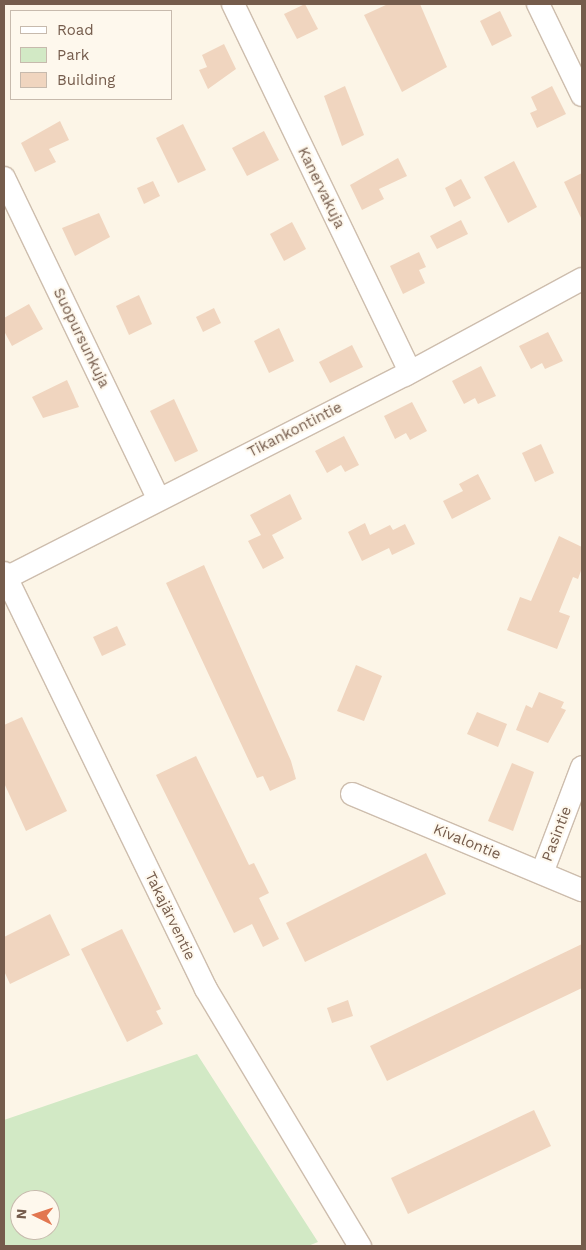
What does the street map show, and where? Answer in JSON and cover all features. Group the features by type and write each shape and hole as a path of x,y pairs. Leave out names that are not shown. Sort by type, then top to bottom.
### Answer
{"street":[{"name":"Kanervakuja","path":"233,4 410,372"},
{"path":"538,4 582,95"},
{"name":"Suopursunkuja","path":"4,178 158,498"},
{"name":"Tikankontintie","path":"5,576 410,372 582,279"},
{"name":"Takajärventie","path":"5,576 206,989 360,1246"},
{"name":"Pasintie","path":"542,873 582,767"},
{"name":"Kivalontie","path":"352,794 582,890"}],"green space":[{"path":"197,1054 318,1242 308,1246 4,1246 4,1120"}],"building":[{"path":"305,4 318,29 297,39 284,14"},
{"path":"388,4 420,4 447,67 402,92 364,15"},
{"path":"500,11 512,36 492,46 480,21"},
{"path":"224,44 236,69 208,89 199,70 207,67 202,55"},
{"path":"345,86 364,135 342,146 324,96"},
{"path":"552,86 566,114 537,128 530,113 537,110 531,97"},
{"path":"60,121 69,140 49,149 56,162 35,172 21,143"},
{"path":"183,124 206,170 178,183 156,138"},
{"path":"264,131 279,160 247,176 232,148"},
{"path":"398,158 407,176 379,189 384,199 362,210 350,185"},
{"path":"514,161 537,207 508,223 484,177"},
{"path":"582,173 582,220 564,182"},
{"path":"461,179 471,198 454,207 445,188"},
{"path":"153,181 160,196 144,204 137,188"},
{"path":"99,213 110,237 75,256 62,228"},
{"path":"461,220 468,234 437,249 430,236"},
{"path":"292,222 306,249 284,261 270,234"},
{"path":"419,252 426,267 419,270 425,283 403,294 390,266"},
{"path":"139,295 152,324 129,335 116,306"},
{"path":"29,304 43,329 12,346 4,331 4,318"},
{"path":"214,308 221,323 203,332 196,317"},
{"path":"279,328 294,361 269,373 254,341"},
{"path":"548,332 563,361 545,369 542,363 531,369 519,346"},
{"path":"352,345 363,367 330,383 319,362"},
{"path":"481,366 496,396 478,404 475,398 464,404 452,381"},
{"path":"67,380 79,407 43,418 32,397"},
{"path":"174,399 198,451 175,462 150,411"},
{"path":"412,402 427,431 410,440 406,433 395,439 384,416"},
{"path":"344,436 359,465 345,472 341,465 327,473 315,451"},
{"path":"541,444 554,473 535,482 522,453"},
{"path":"478,474 491,499 452,519 443,501 463,491 459,484"},
{"path":"290,494 302,519 272,535 284,558 263,569 248,541 261,535 250,515"},
{"path":"365,523 370,535 390,525 393,530 405,524 415,544 392,555 389,548 362,561 348,532"},
{"path":"559,536 582,547 582,568 578,579 573,577 559,612 570,616 557,649 507,630 520,597 531,601"},
{"path":"204,565 291,761 296,779 270,791 263,776 257,778 166,583"},
{"path":"117,626 126,645 102,656 93,637"},
{"path":"356,665 382,676 364,721 337,711"},
{"path":"539,692 564,702 561,708 566,710 548,743 516,730 526,705 532,708"},
{"path":"477,712 507,724 498,747 467,734"},
{"path":"22,717 67,811 26,831 4,783 4,725"},
{"path":"196,756 249,865 254,863 269,893 259,898 279,939 263,947 252,924 234,933 156,775"},
{"path":"512,763 534,772 513,831 488,821"},
{"path":"426,853 446,894 305,962 286,923"},
{"path":"50,914 70,955 10,984 4,971 4,937"},
{"path":"122,929 161,1009 156,1011 163,1024 127,1042 81,949"},
{"path":"582,944 582,988 387,1081 370,1046"},
{"path":"348,1000 353,1016 332,1023 327,1008"},
{"path":"534,1110 551,1146 408,1214 391,1178"}]}
